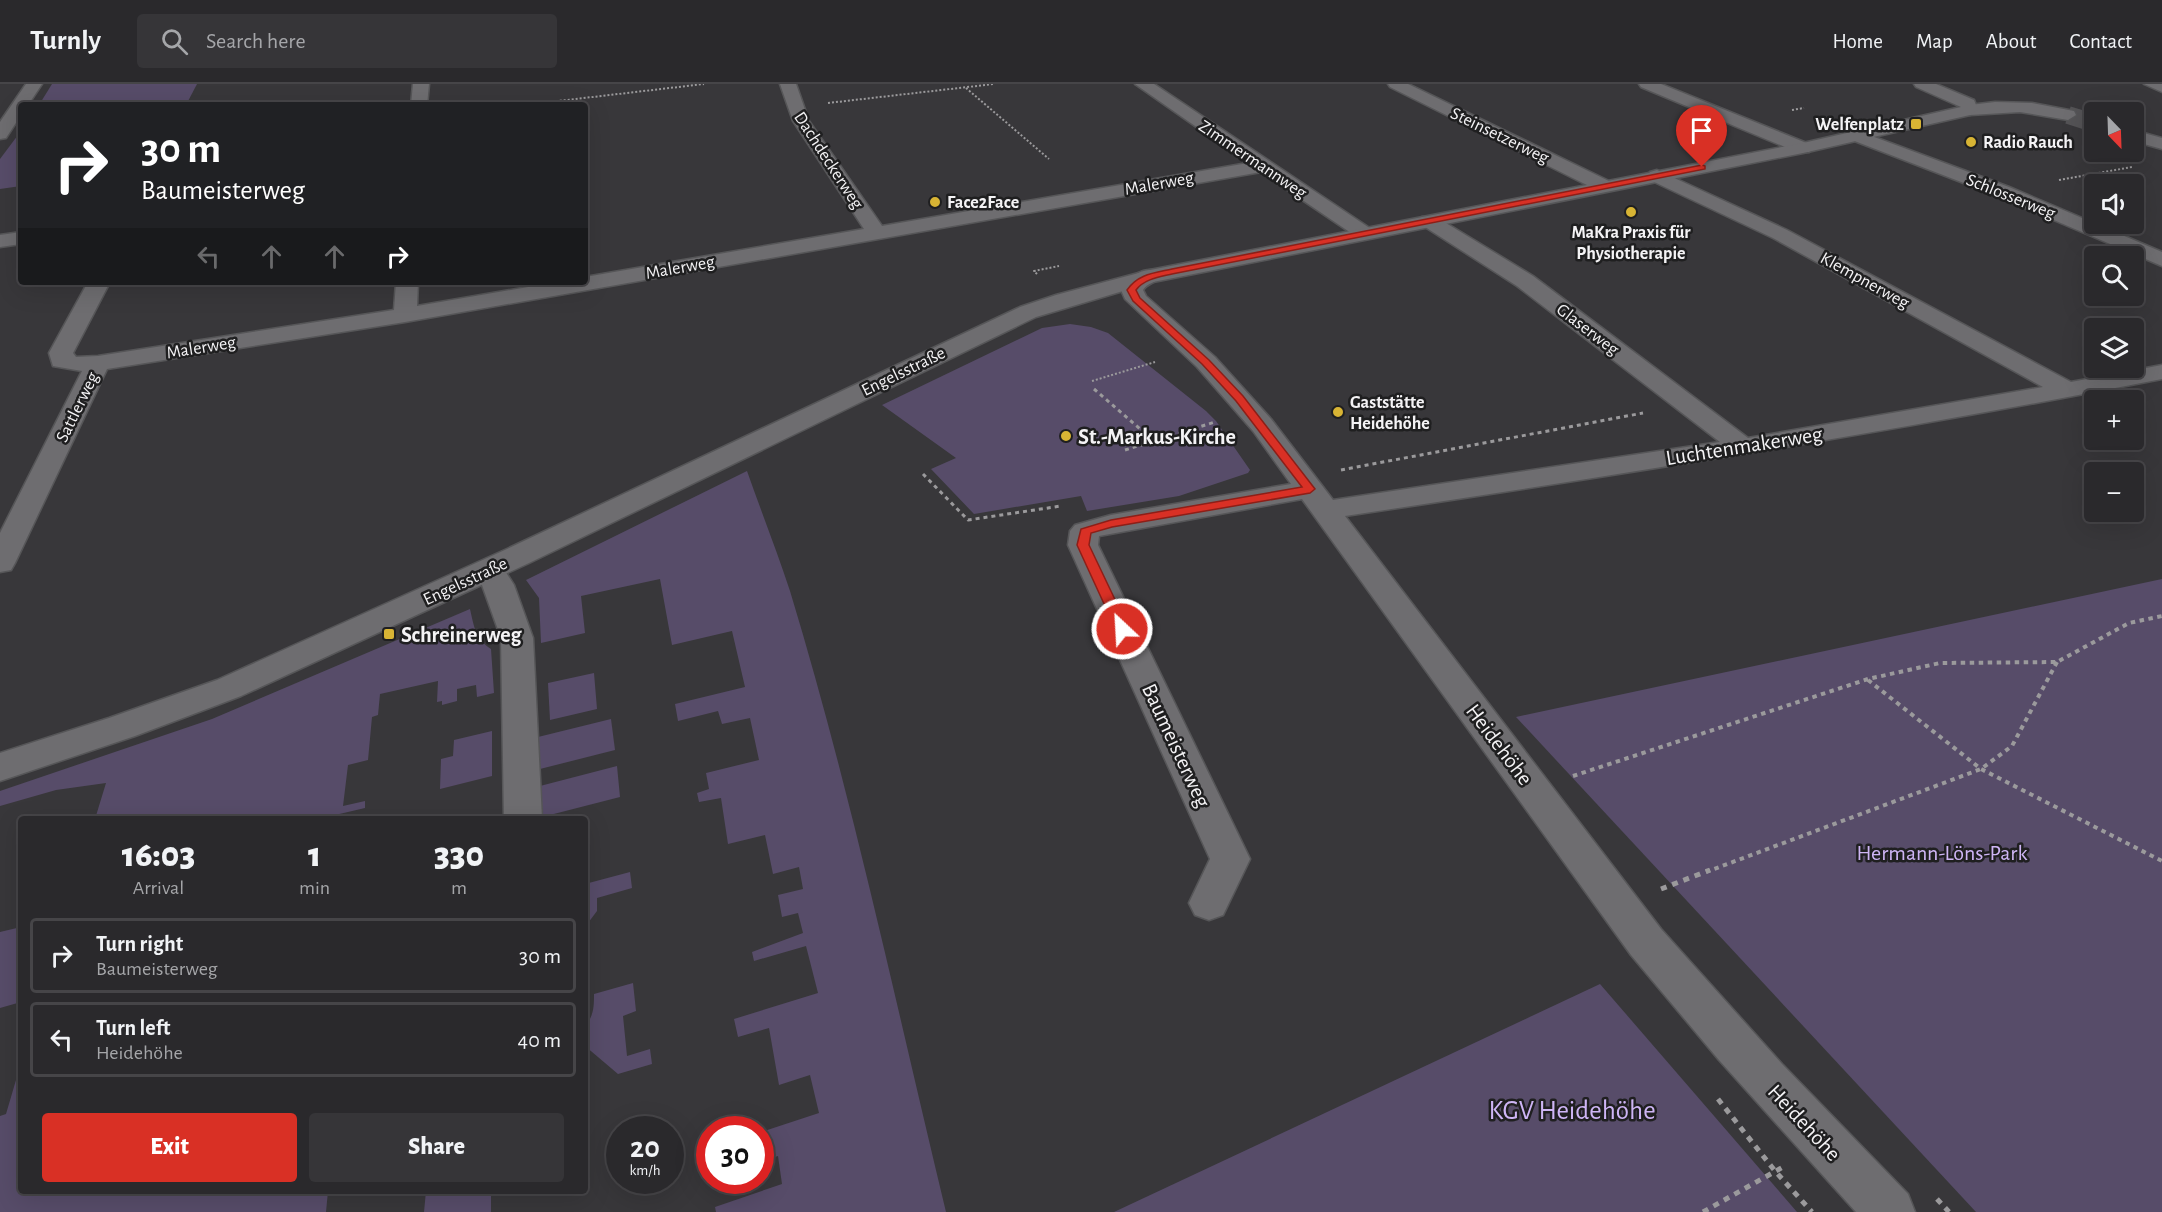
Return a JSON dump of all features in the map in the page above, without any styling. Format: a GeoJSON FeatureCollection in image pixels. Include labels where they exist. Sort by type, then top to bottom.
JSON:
{"type":"FeatureCollection","features":[{"type":"Feature","properties":{"kind":"street"},"geometry":{"type":"LineString","coordinates":[[22,102],[34,84]]}},
{"type":"Feature","properties":{"kind":"street"},"geometry":{"type":"LineString","coordinates":[[419,102],[421,84]]}},
{"type":"Feature","properties":{"kind":"street","name":"Dachdeckerweg"},"geometry":{"type":"LineString","coordinates":[[788,84],[801,122],[876,232]]}},
{"type":"Feature","properties":{"kind":"street","name":"Zimmermannweg"},"geometry":{"type":"LineString","coordinates":[[1143,84],[1261,166],[1364,233]]}},
{"type":"Feature","properties":{"kind":"street","name":"Steinsetzerweg"},"geometry":{"type":"LineString","coordinates":[[1396,84],[1604,186]]}},
{"type":"Feature","properties":{"kind":"street"},"geometry":{"type":"LineString","coordinates":[[1647,84],[1803,148]]}},
{"type":"Feature","properties":{"kind":"street"},"geometry":{"type":"LineString","coordinates":[[1922,84],[1968,103],[1971,110]]}},
{"type":"Feature","properties":{"kind":"street"},"geometry":{"type":"LineString","coordinates":[[1858,136],[1971,110],[2011,105],[2034,107],[2068,115]]}},
{"type":"Feature","properties":{"kind":"street"},"geometry":{"type":"LineString","coordinates":[[0,134],[18,108]]}},
{"type":"Feature","properties":{"kind":"street","name":"Engelsstraße"},"geometry":{"type":"LineString","coordinates":[[0,767],[122,727],[229,688],[489,570],[1028,312],[1150,276],[1858,136]]}},
{"type":"Feature","properties":{"kind":"street","name":"Schlosserweg"},"geometry":{"type":"LineString","coordinates":[[1858,136],[2002,191],[2162,260]]}},
{"type":"Feature","properties":{"kind":"street"},"geometry":{"type":"LineString","coordinates":[[2144,138],[2162,144]]}},
{"type":"Feature","properties":{"kind":"street","name":"Malerweg"},"geometry":{"type":"LineString","coordinates":[[588,283],[1261,166]]}},
{"type":"Feature","properties":{"kind":"street","name":"Klempnerweg"},"geometry":{"type":"LineString","coordinates":[[1657,176],[1780,234],[2069,391]]}},
{"type":"Feature","properties":{"kind":"street","name":"Glaserweg"},"geometry":{"type":"LineString","coordinates":[[1429,221],[1525,281],[1742,446]]}},
{"type":"Feature","properties":{"kind":"street"},"geometry":{"type":"LineString","coordinates":[[0,241],[18,238]]}},
{"type":"Feature","properties":{"kind":"street","name":"Heidehöhe"},"geometry":{"type":"LineString","coordinates":[[1150,276],[1137,282],[1132,290],[1136,299],[1206,362],[1324,490],[1646,942],[1694,999],[1825,1144],[1890,1212]]}},
{"type":"Feature","properties":{"kind":"street","name":"Sattlerweg"},"geometry":{"type":"LineString","coordinates":[[0,563],[98,363],[76,364],[62,361],[61,353],[97,285]]}},
{"type":"Feature","properties":{"kind":"street"},"geometry":{"type":"LineString","coordinates":[[405,315],[407,285]]}},
{"type":"Feature","properties":{"kind":"street","name":"Malerweg"},"geometry":{"type":"LineString","coordinates":[[98,363],[405,315],[575,285]]}},
{"type":"Feature","properties":{"kind":"street","name":"Luchtenmakerweg"},"geometry":{"type":"LineString","coordinates":[[1324,490],[1742,446],[2069,391],[2162,372]]}},
{"type":"Feature","properties":{"kind":"street","name":"Baumeisterweg"},"geometry":{"type":"LineString","coordinates":[[1209,903],[1230,859],[1083,545],[1086,531],[1111,524],[1324,490]]}},
{"type":"Feature","properties":{"kind":"street"},"geometry":{"type":"LineString","coordinates":[[489,570],[498,585],[518,638],[524,816]]}},
{"type":"Feature","properties":{"kind":"lane"},"geometry":{"type":"LineString","coordinates":[[2150,84],[2162,88]]}},
{"type":"Feature","properties":{"kind":"path"},"geometry":{"type":"LineString","coordinates":[[550,102],[704,84]]}},
{"type":"Feature","properties":{"kind":"path"},"geometry":{"type":"LineString","coordinates":[[795,107],[994,84]]}},
{"type":"Feature","properties":{"kind":"path"},"geometry":{"type":"LineString","coordinates":[[966,87],[1049,159]]}},
{"type":"Feature","properties":{"kind":"path"},"geometry":{"type":"LineString","coordinates":[[2002,191],[2142,166]]}},
{"type":"Feature","properties":{"kind":"path"},"geometry":{"type":"LineString","coordinates":[[1092,381],[1162,360]]}},
{"type":"Feature","properties":{"kind":"path"},"geometry":{"type":"LineString","coordinates":[[1094,389],[1154,441]]}},
{"type":"Feature","properties":{"kind":"path"},"geometry":{"type":"LineString","coordinates":[[1324,490],[1688,405]]}},
{"type":"Feature","properties":{"kind":"path"},"geometry":{"type":"LineString","coordinates":[[1125,450],[1216,421]]}},
{"type":"Feature","properties":{"kind":"path"},"geometry":{"type":"LineString","coordinates":[[923,474],[968,520],[1071,504]]}},
{"type":"Feature","properties":{"kind":"path"},"geometry":{"type":"LineString","coordinates":[[1561,780],[1868,679],[1940,663],[2057,662],[2129,623],[2162,616]]}},
{"type":"Feature","properties":{"kind":"path"},"geometry":{"type":"LineString","coordinates":[[1655,891],[1981,769],[2012,746],[2057,662]]}},
{"type":"Feature","properties":{"kind":"path"},"geometry":{"type":"LineString","coordinates":[[1868,679],[1981,769],[2162,861]]}},
{"type":"Feature","properties":{"kind":"path"},"geometry":{"type":"LineString","coordinates":[[1703,1212],[1825,1144]]}},
{"type":"Feature","properties":{"kind":"green space"},"geometry":{"type":"Polygon","coordinates":[[[52,84],[197,84],[188,102],[41,102],[52,84]]]}},
{"type":"Feature","properties":{"kind":"green space"},"geometry":{"type":"Polygon","coordinates":[[[18,135],[18,186],[0,189],[0,159],[18,135]]]}},
{"type":"Feature","properties":{"kind":"green space"},"geometry":{"type":"Polygon","coordinates":[[[1070,324],[1091,327],[1108,333],[1206,411],[1216,421],[1250,470],[1248,473],[1179,496],[1087,511],[1081,496],[974,514],[931,469],[956,458],[882,405],[1042,328],[1070,324]]]}},
{"type":"Feature","properties":{"kind":"green space"},"geometry":{"type":"Polygon","coordinates":[[[747,471],[790,591],[834,745],[946,1212],[716,1212],[715,1207],[753,1194],[774,1194],[774,1187],[782,1184],[778,1156],[774,1157],[774,1128],[819,1113],[810,1075],[779,1085],[769,1028],[738,1037],[734,1019],[818,993],[806,946],[754,961],[752,952],[803,933],[798,913],[782,917],[778,895],[803,889],[799,867],[773,874],[765,835],[728,844],[721,798],[699,802],[697,793],[709,789],[706,773],[759,760],[750,718],[722,724],[718,711],[678,721],[675,704],[745,687],[732,631],[672,645],[660,579],[581,596],[585,633],[541,643],[539,598],[526,580],[747,471]]]}},
{"type":"Feature","properties":{"kind":"green space","name":"Hermann-Löns-Park"},"geometry":{"type":"Polygon","coordinates":[[[2162,579],[2162,1212],[1976,1212],[1516,717],[2162,579]]]}},
{"type":"Feature","properties":{"kind":"green space"},"geometry":{"type":"Polygon","coordinates":[[[470,609],[478,636],[491,649],[494,693],[477,697],[476,685],[457,689],[457,701],[442,705],[442,701],[437,702],[438,681],[380,694],[378,715],[372,717],[368,760],[348,765],[343,806],[365,801],[365,808],[331,816],[96,816],[106,783],[56,790],[0,806],[0,791],[212,719],[470,609]]]}},
{"type":"Feature","properties":{"kind":"green space"},"geometry":{"type":"Polygon","coordinates":[[[594,673],[597,709],[550,720],[548,683],[594,673]]]}},
{"type":"Feature","properties":{"kind":"green space"},"geometry":{"type":"Polygon","coordinates":[[[611,719],[615,750],[540,769],[538,737],[611,719]]]}},
{"type":"Feature","properties":{"kind":"green space"},"geometry":{"type":"Polygon","coordinates":[[[492,731],[492,776],[440,789],[441,759],[453,756],[454,740],[492,731]]]}},
{"type":"Feature","properties":{"kind":"green space"},"geometry":{"type":"Polygon","coordinates":[[[617,766],[620,797],[542,816],[540,786],[617,766]]]}},
{"type":"Feature","properties":{"kind":"green space"},"geometry":{"type":"Polygon","coordinates":[[[630,872],[632,888],[597,898],[597,911],[588,923],[588,883],[630,872]]]}},
{"type":"Feature","properties":{"kind":"green space"},"geometry":{"type":"Polygon","coordinates":[[[18,928],[18,1003],[0,1008],[0,932],[18,928]]]}},
{"type":"Feature","properties":{"kind":"green space"},"geometry":{"type":"Polygon","coordinates":[[[633,983],[636,1011],[623,1016],[627,1056],[650,1049],[652,1064],[618,1074],[588,1049],[588,1022],[594,1007],[594,994],[633,983]]]}},
{"type":"Feature","properties":{"kind":"green space","name":"KGV Heidehöhe"},"geometry":{"type":"Polygon","coordinates":[[[1600,984],[1797,1212],[1114,1212],[1600,984]]]}},
{"type":"Feature","properties":{"kind":"green space"},"geometry":{"type":"Polygon","coordinates":[[[18,1073],[18,1194],[328,1194],[326,1212],[0,1212],[0,1116],[6,1114],[18,1073]]]}},
{"type":"Feature","properties":{"kind":"green space"},"geometry":{"type":"Polygon","coordinates":[[[426,1194],[491,1194],[491,1212],[424,1212],[426,1194]]]}},
{"type":"Feature","properties":{"kind":"tunnel"},"geometry":{"type":"LineString","coordinates":[[2068,115],[2084,120]]}},
{"type":"Feature","properties":{"kind":"place","name":"Welfenplatz"},"geometry":{"type":"Point","coordinates":[1916,124]}},
{"type":"Feature","properties":{"kind":"place","name":"Radio Rauch"},"geometry":{"type":"Point","coordinates":[1971,142]}},
{"type":"Feature","properties":{"kind":"place","name":"Face2Face"},"geometry":{"type":"Point","coordinates":[935,202]}},
{"type":"Feature","properties":{"kind":"place","name":"MaKra Praxis für Physiotherapie"},"geometry":{"type":"Point","coordinates":[1631,212]}},
{"type":"Feature","properties":{"kind":"place","name":"Gaststätte Heidehöhe"},"geometry":{"type":"Point","coordinates":[1338,412]}},
{"type":"Feature","properties":{"kind":"place","name":"St.-Markus-Kirche"},"geometry":{"type":"Point","coordinates":[1066,436]}},
{"type":"Feature","properties":{"kind":"place","name":"Schreinerweg"},"geometry":{"type":"Point","coordinates":[389,634]}},
{"type":"Feature","properties":{"kind":"route"},"geometry":{"type":"LineString","coordinates":[[1122,629],[1083,545],[1086,531],[1111,524],[1310,489],[1262,425],[1206,362],[1136,299],[1132,290],[1137,282],[1150,276],[1702,167]]}}]}
